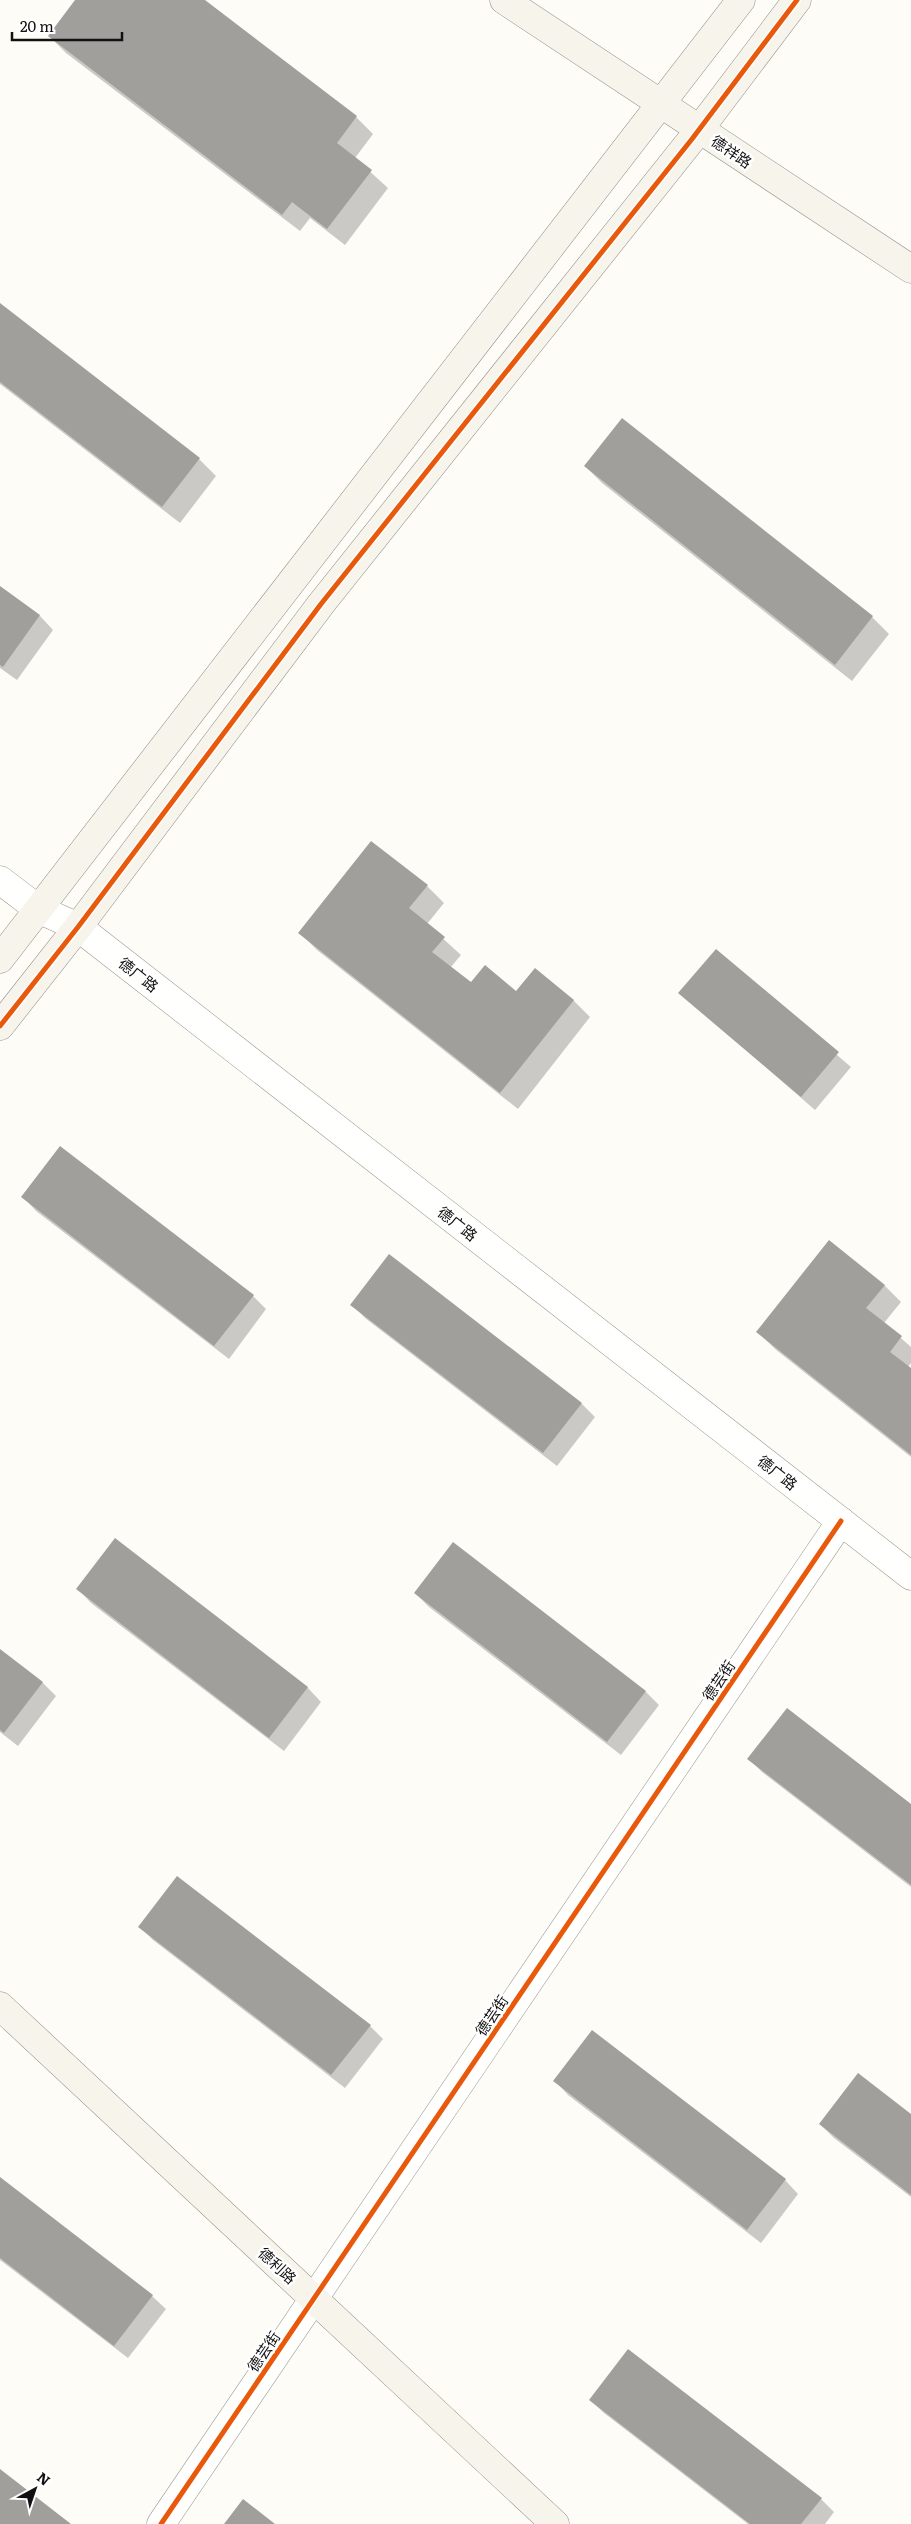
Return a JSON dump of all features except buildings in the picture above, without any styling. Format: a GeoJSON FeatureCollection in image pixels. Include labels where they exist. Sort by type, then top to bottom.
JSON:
{"type":"FeatureCollection","features":[{"type":"Feature","properties":{"kind":"street","name":"德祥路"},"geometry":{"type":"LineString","coordinates":[[504,0],[911,269]]}},
{"type":"Feature","properties":{"kind":"street"},"geometry":{"type":"LineString","coordinates":[[0,958],[741,0]]}},
{"type":"Feature","properties":{"kind":"street"},"geometry":{"type":"LineString","coordinates":[[0,1026],[78,927],[321,604],[700,129],[797,0]]}},
{"type":"Feature","properties":{"kind":"street","name":"德广路"},"geometry":{"type":"LineString","coordinates":[[0,880],[38,909],[78,927],[911,1576]]}},
{"type":"Feature","properties":{"kind":"street","name":"德芸街"},"geometry":{"type":"LineString","coordinates":[[161,2524],[841,1521]]}},
{"type":"Feature","properties":{"kind":"street","name":"德利路"},"geometry":{"type":"LineString","coordinates":[[0,2006],[555,2524]]}},
{"type":"Feature","properties":{"kind":"cycle path"},"geometry":{"type":"LineString","coordinates":[[0,1026],[78,927],[321,604],[692,139],[797,0]]}},
{"type":"Feature","properties":{"kind":"cycle path"},"geometry":{"type":"LineString","coordinates":[[161,2524],[841,1521]]}}]}
